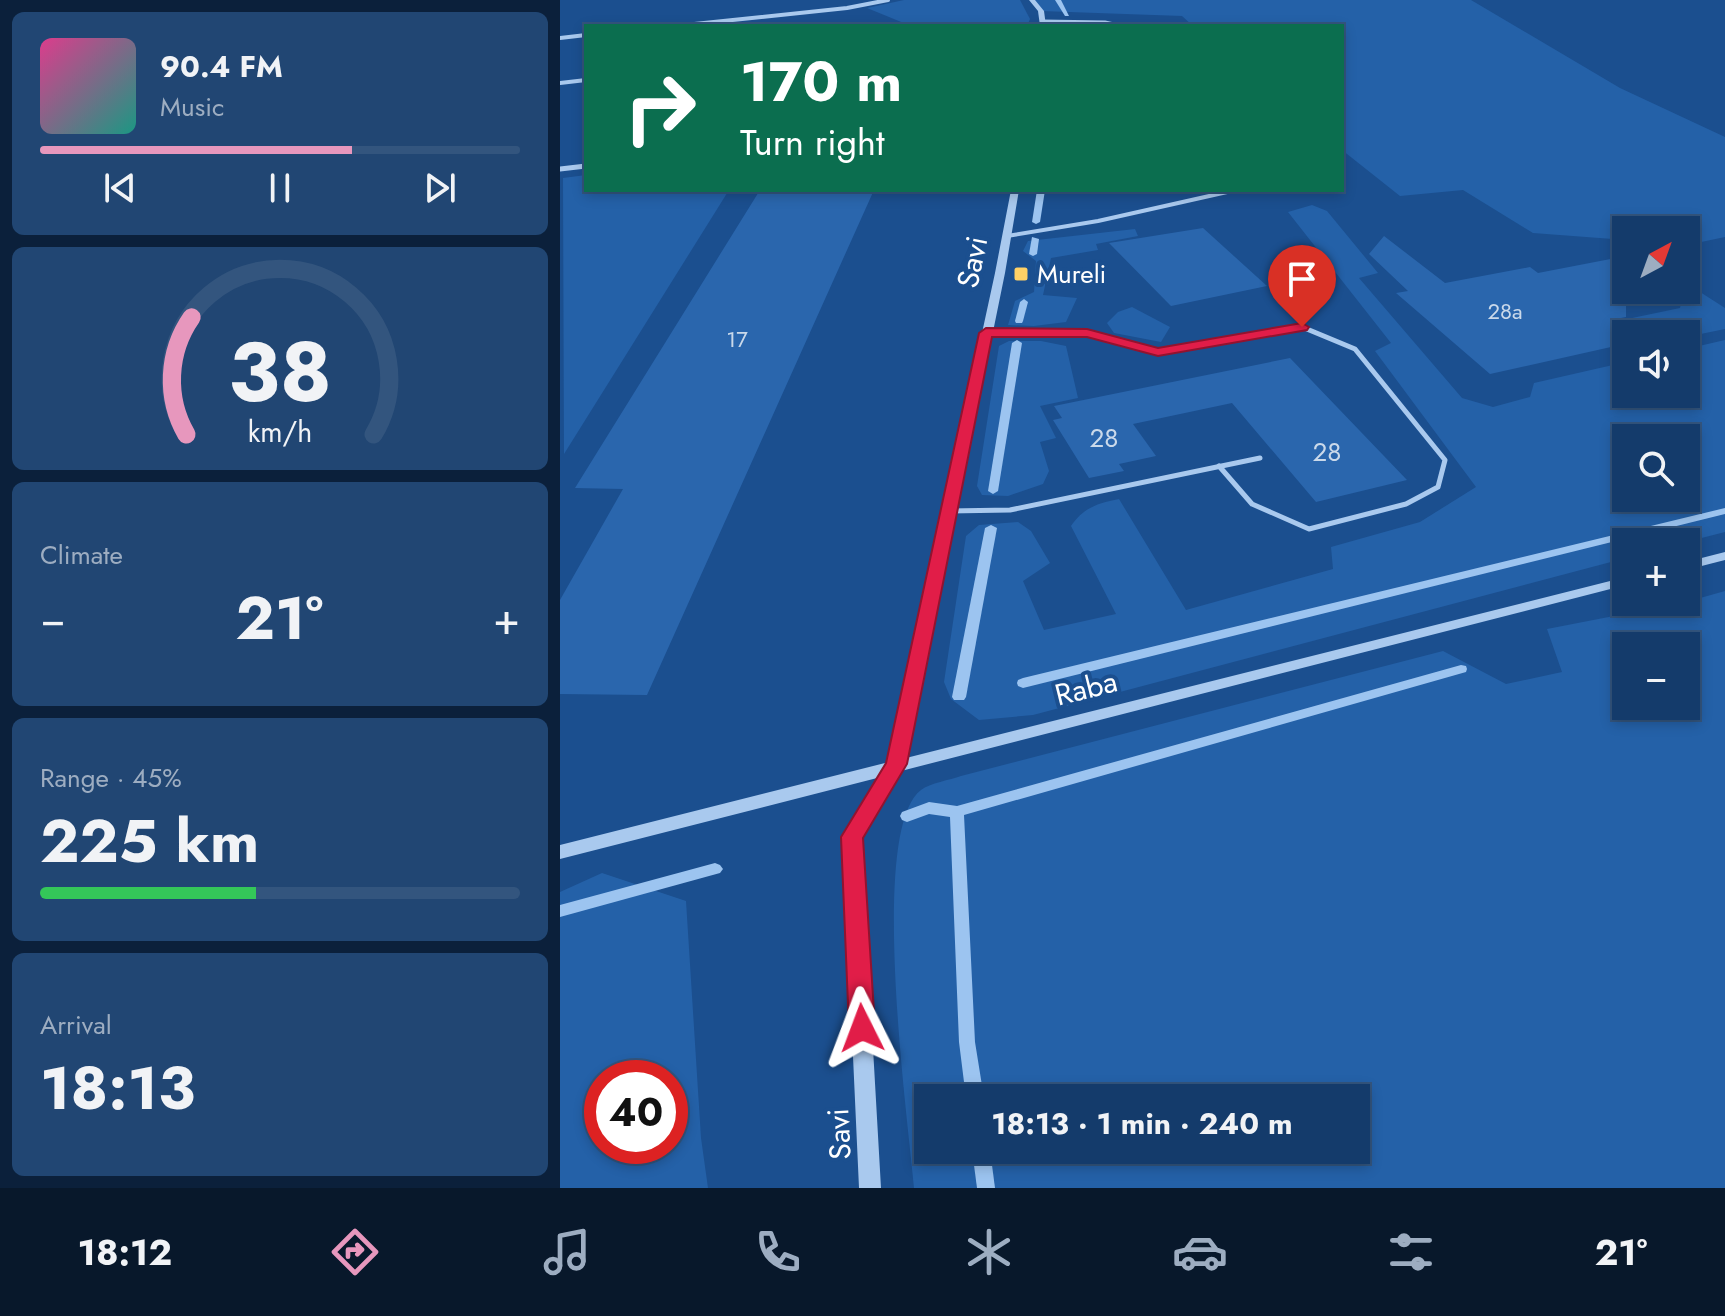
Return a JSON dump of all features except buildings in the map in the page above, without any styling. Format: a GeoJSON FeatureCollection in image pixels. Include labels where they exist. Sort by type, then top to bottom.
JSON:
{"type":"FeatureCollection","features":[{"type":"Feature","properties":{"kind":"street"},"geometry":{"type":"LineString","coordinates":[[694,24],[847,8],[888,0]]}},
{"type":"Feature","properties":{"kind":"street"},"geometry":{"type":"LineString","coordinates":[[1032,0],[1041,11],[1042,24]]}},
{"type":"Feature","properties":{"kind":"street"},"geometry":{"type":"LineString","coordinates":[[560,38],[584,35]]}},
{"type":"Feature","properties":{"kind":"street"},"geometry":{"type":"LineString","coordinates":[[560,83],[584,80]]}},
{"type":"Feature","properties":{"kind":"street"},"geometry":{"type":"LineString","coordinates":[[560,169],[584,166]]}},
{"type":"Feature","properties":{"kind":"street","name":"Savi"},"geometry":{"type":"LineString","coordinates":[[870,1188],[852,837],[897,764],[1015,192]]}},
{"type":"Feature","properties":{"kind":"street"},"geometry":{"type":"LineString","coordinates":[[1700,562],[1725,556]]}},
{"type":"Feature","properties":{"kind":"street","name":"Raba"},"geometry":{"type":"LineString","coordinates":[[560,852],[1612,585]]}},
{"type":"Feature","properties":{"kind":"lane"},"geometry":{"type":"LineString","coordinates":[[1042,24],[1114,24]]}},
{"type":"Feature","properties":{"kind":"lane"},"geometry":{"type":"LineString","coordinates":[[1007,236],[1098,221],[1227,192]]}},
{"type":"Feature","properties":{"kind":"lane"},"geometry":{"type":"LineString","coordinates":[[986,333],[1087,333],[1158,352],[1302,327],[1355,349],[1445,460],[1438,487],[1406,504],[1309,529],[1252,504],[1219,466]]}},
{"type":"Feature","properties":{"kind":"lane"},"geometry":{"type":"LineString","coordinates":[[949,511],[1010,510],[1260,458]]}},
{"type":"Feature","properties":{"kind":"shaded area"},"geometry":{"type":"Polygon","coordinates":[[[904,0],[1020,0],[1030,19],[1028,24],[906,24],[867,8],[904,0]]]}},
{"type":"Feature","properties":{"kind":"shaded area"},"geometry":{"type":"Polygon","coordinates":[[[1032,0],[1471,0],[1620,88],[1725,137],[1725,237],[1700,242],[1700,216],[1612,216],[1612,239],[1533,233],[1463,190],[1400,196],[1344,152],[1344,24],[1191,24],[1182,16],[1041,11],[1032,0]]]}},
{"type":"Feature","properties":{"kind":"shaded area"},"geometry":{"type":"Polygon","coordinates":[[[584,175],[584,192],[728,192],[564,454],[563,178],[584,175]]]}},
{"type":"Feature","properties":{"kind":"shaded area"},"geometry":{"type":"Polygon","coordinates":[[[1312,205],[1327,211],[1378,273],[1359,278],[1462,398],[1493,407],[1530,397],[1534,383],[1612,365],[1612,408],[1700,408],[1700,346],[1725,340],[1725,532],[1700,538],[1700,528],[1612,528],[1612,562],[1033,715],[979,720],[951,699],[944,682],[966,536],[979,525],[1018,522],[1031,531],[1050,563],[1023,581],[1044,630],[1116,614],[1071,526],[1086,511],[1104,502],[1119,499],[1186,610],[1333,569],[1331,547],[1420,522],[1476,487],[1375,351],[1391,343],[1288,212],[1312,205]]]}},
{"type":"Feature","properties":{"kind":"shaded area"},"geometry":{"type":"Polygon","coordinates":[[[1135,229],[1138,236],[1096,244],[1098,250],[1051,258],[1043,295],[1077,298],[1066,322],[1008,325],[1015,301],[1034,292],[1036,261],[1023,251],[1028,241],[1135,229]]]}},
{"type":"Feature","properties":{"kind":"shaded area"},"geometry":{"type":"Polygon","coordinates":[[[1700,292],[1725,308],[1725,329],[1700,334],[1700,320],[1623,320],[1680,308],[1681,304],[1700,304],[1700,292]]]}},
{"type":"Feature","properties":{"kind":"shaded area"},"geometry":{"type":"Polygon","coordinates":[[[1132,307],[1170,327],[1161,342],[1114,333],[1107,323],[1118,312],[1132,307]]]}},
{"type":"Feature","properties":{"kind":"shaded area"},"geometry":{"type":"Polygon","coordinates":[[[1009,341],[1041,341],[1066,346],[1078,398],[1040,406],[1056,438],[1040,442],[1049,471],[1043,484],[1008,496],[982,495],[977,486],[999,346],[1009,341]]]}},
{"type":"Feature","properties":{"kind":"shaded area"},"geometry":{"type":"Polygon","coordinates":[[[1725,591],[1725,1188],[914,1188],[895,978],[894,915],[897,859],[905,816],[921,790],[961,776],[1443,651],[1506,684],[1562,672],[1547,629],[1614,616],[1700,616],[1700,598],[1725,591]]]}},
{"type":"Feature","properties":{"kind":"shaded area"},"geometry":{"type":"Polygon","coordinates":[[[602,873],[686,901],[701,1138],[708,1188],[560,1188],[560,892],[602,873]]]}},
{"type":"Feature","properties":{"kind":"waterway"},"geometry":{"type":"LineString","coordinates":[[1058,0],[1067,15]]}},
{"type":"Feature","properties":{"kind":"waterway"},"geometry":{"type":"LineString","coordinates":[[1036,222],[1041,192]]}},
{"type":"Feature","properties":{"kind":"waterway"},"geometry":{"type":"LineString","coordinates":[[1033,254],[1035,239]]}},
{"type":"Feature","properties":{"kind":"waterway"},"geometry":{"type":"LineString","coordinates":[[1019,321],[1024,302]]}},
{"type":"Feature","properties":{"kind":"waterway"},"geometry":{"type":"LineString","coordinates":[[993,491],[1017,343]]}},
{"type":"Feature","properties":{"kind":"waterway"},"geometry":{"type":"LineString","coordinates":[[1023,683],[1725,511]]}},
{"type":"Feature","properties":{"kind":"waterway"},"geometry":{"type":"LineString","coordinates":[[959,697],[991,528]]}},
{"type":"Feature","properties":{"kind":"waterway"},"geometry":{"type":"LineString","coordinates":[[957,812],[1461,669]]}},
{"type":"Feature","properties":{"kind":"waterway"},"geometry":{"type":"LineString","coordinates":[[907,816],[929,808],[957,812]]}},
{"type":"Feature","properties":{"kind":"waterway"},"geometry":{"type":"LineString","coordinates":[[957,812],[967,1042],[973,1084]]}},
{"type":"Feature","properties":{"kind":"waterway"},"geometry":{"type":"LineString","coordinates":[[560,911],[715,869]]}},
{"type":"Feature","properties":{"kind":"waterway"},"geometry":{"type":"LineString","coordinates":[[983,1164],[986,1188]]}},
{"type":"Feature","properties":{"kind":"place","name":"Mureli"},"geometry":{"type":"Point","coordinates":[1021,274]}},
{"type":"Feature","properties":{"kind":"route"},"geometry":{"type":"LineString","coordinates":[[862,1028],[852,837],[897,764],[986,333],[1087,333],[1158,352],[1302,327]]}}]}
